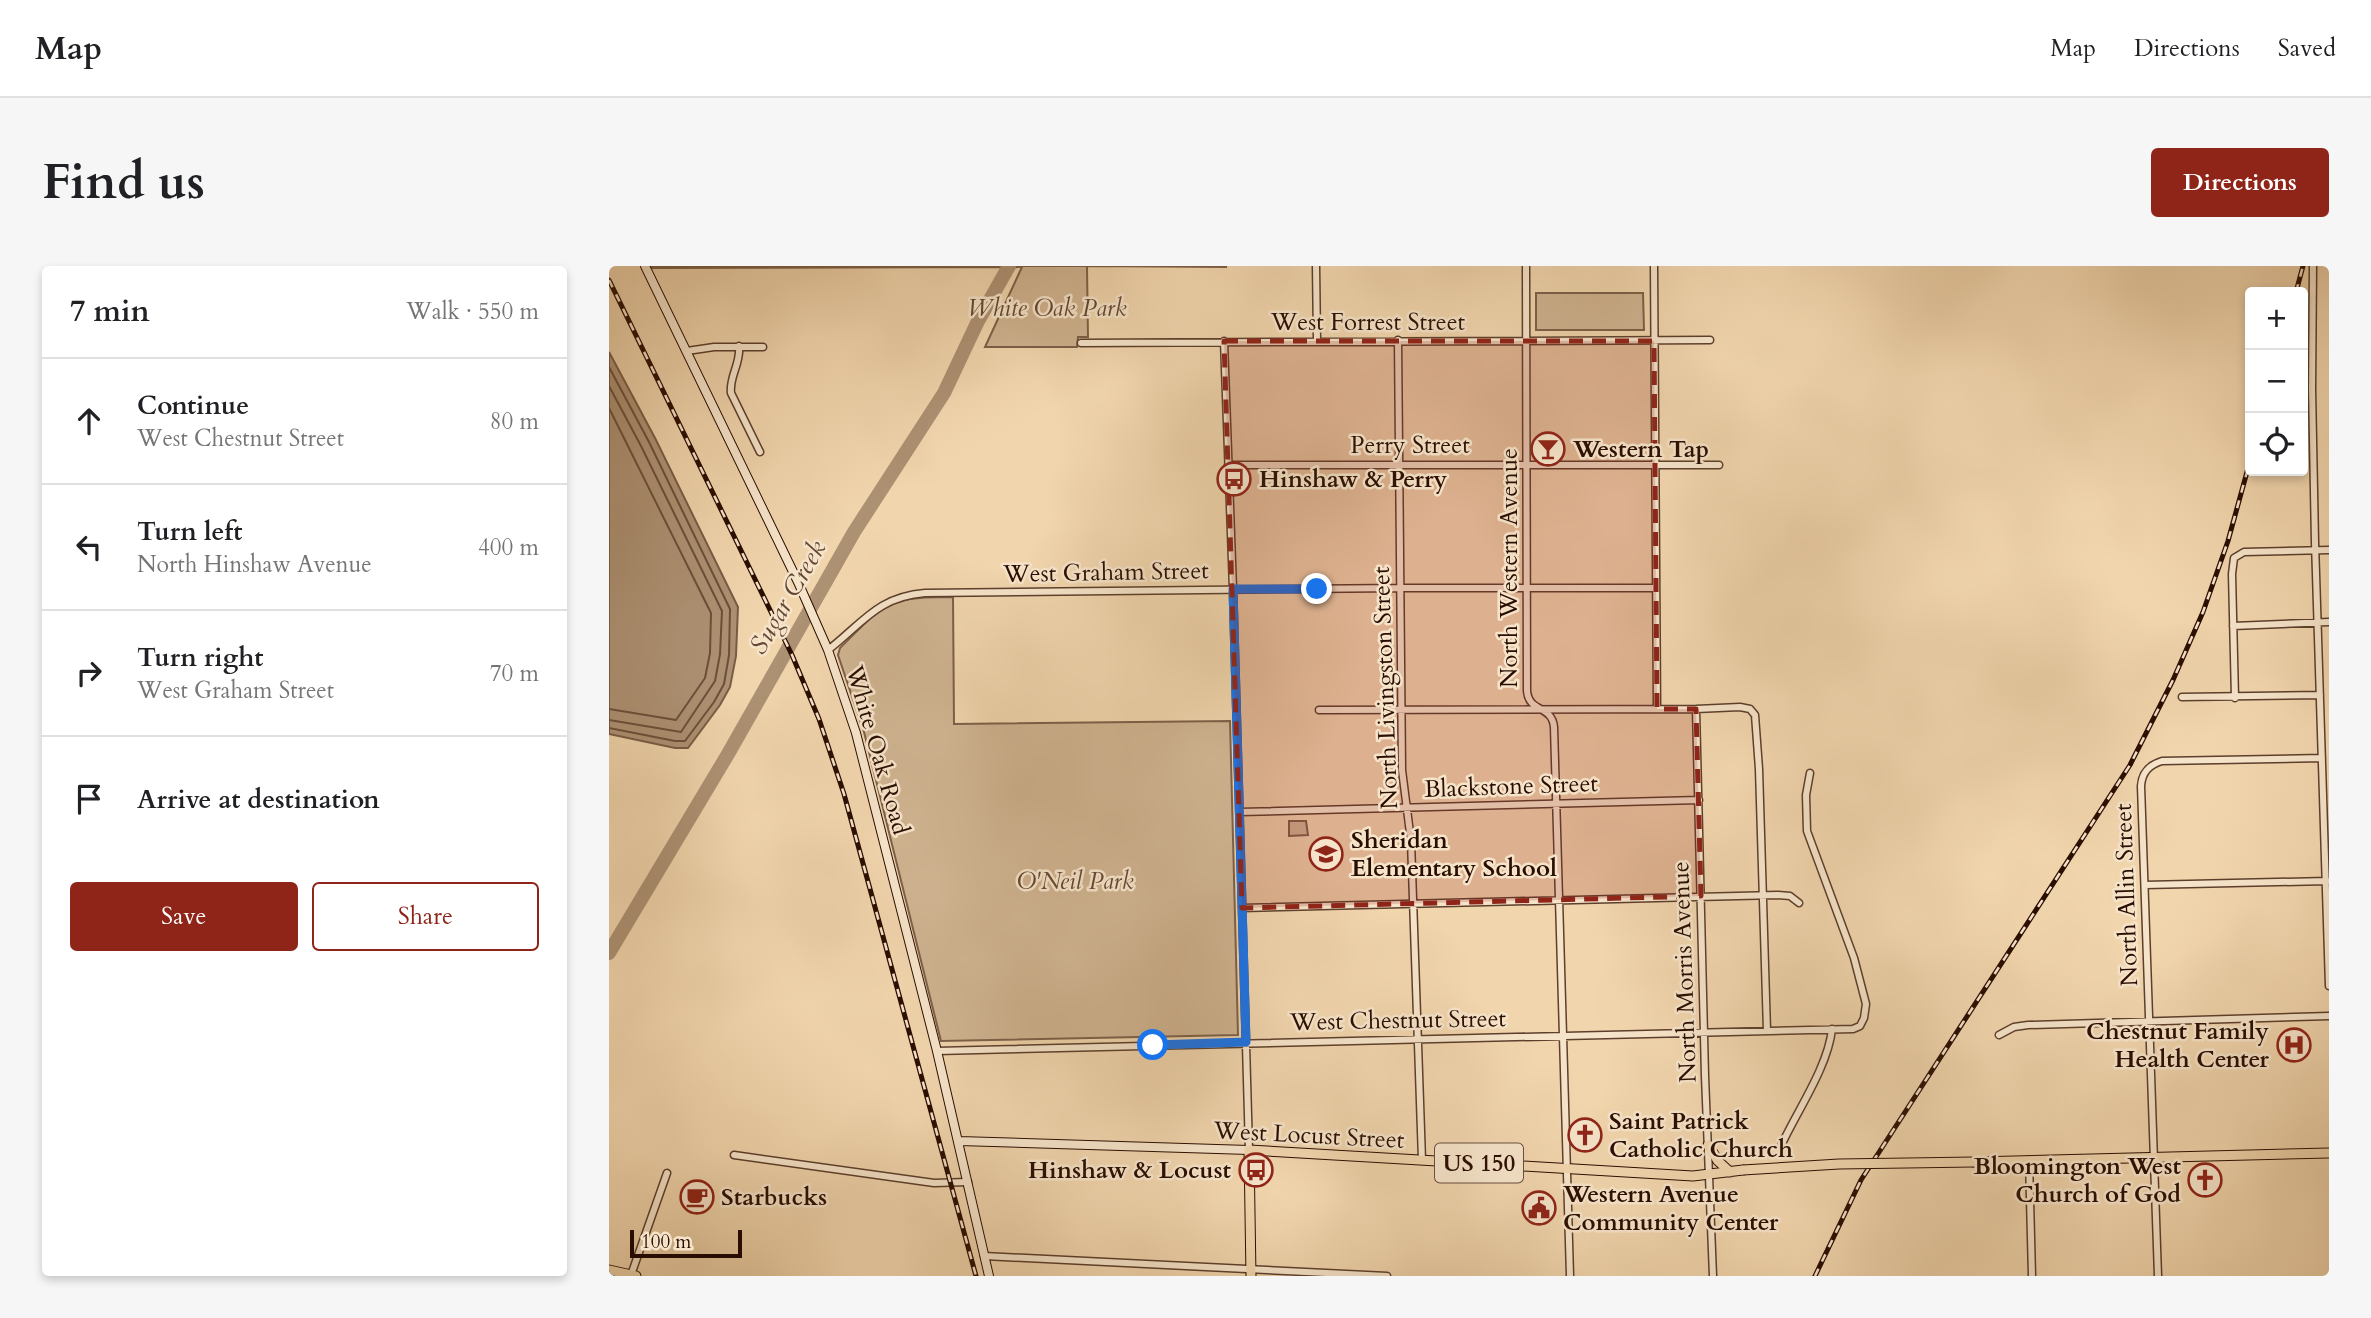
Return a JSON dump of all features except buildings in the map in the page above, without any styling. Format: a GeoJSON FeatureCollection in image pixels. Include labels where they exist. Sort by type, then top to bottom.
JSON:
{"type":"FeatureCollection","features":[{"type":"Feature","properties":{"kind":"main road"},"geometry":{"type":"LineString","coordinates":[[1708,1145],[1718,1161],[1730,1172]]}},
{"type":"Feature","properties":{"kind":"main road","name":"West Locust Street"},"geometry":{"type":"LineString","coordinates":[[1249,1150],[1693,1176],[1839,1164],[2329,1153]]}},
{"type":"Feature","properties":{"kind":"main road"},"geometry":{"type":"LineString","coordinates":[[1249,1150],[1251,1272]]}},
{"type":"Feature","properties":{"kind":"main road"},"geometry":{"type":"LineString","coordinates":[[609,1270],[633,1276]]}},
{"type":"Feature","properties":{"kind":"street","name":"White Oak Road"},"geometry":{"type":"LineString","coordinates":[[645,266],[798,582],[828,650],[868,775],[959,1141],[989,1276]]}},
{"type":"Feature","properties":{"kind":"street"},"geometry":{"type":"LineString","coordinates":[[1316,266],[1317,340]]}},
{"type":"Feature","properties":{"kind":"street","name":"North Western Avenue"},"geometry":{"type":"LineString","coordinates":[[1526,266],[1528,698],[1553,719],[1570,1276]]}},
{"type":"Feature","properties":{"kind":"street"},"geometry":{"type":"LineString","coordinates":[[1654,266],[1657,709]]}},
{"type":"Feature","properties":{"kind":"street"},"geometry":{"type":"LineString","coordinates":[[2313,266],[2317,623],[2329,986]]}},
{"type":"Feature","properties":{"kind":"street","name":"North Livingston Street"},"geometry":{"type":"LineString","coordinates":[[1398,340],[1402,770],[1411,841],[1422,1160]]}},
{"type":"Feature","properties":{"kind":"street","name":"West Forrest Street"},"geometry":{"type":"LineString","coordinates":[[1081,343],[1710,340]]}},
{"type":"Feature","properties":{"kind":"street"},"geometry":{"type":"LineString","coordinates":[[1224,341],[1249,1150]]}},
{"type":"Feature","properties":{"kind":"street"},"geometry":{"type":"LineString","coordinates":[[739,346],[740,360],[731,382],[731,393],[760,452]]}},
{"type":"Feature","properties":{"kind":"street"},"geometry":{"type":"LineString","coordinates":[[687,351],[714,347],[763,347]]}},
{"type":"Feature","properties":{"kind":"street","name":"Perry Street"},"geometry":{"type":"LineString","coordinates":[[1228,465],[1719,465]]}},
{"type":"Feature","properties":{"kind":"street"},"geometry":{"type":"LineString","coordinates":[[2235,698],[2232,574],[2236,555],[2244,552],[2329,550]]}},
{"type":"Feature","properties":{"kind":"street","name":"West Graham Street"},"geometry":{"type":"LineString","coordinates":[[828,650],[871,612],[897,597],[907,595],[1233,589],[1656,588]]}},
{"type":"Feature","properties":{"kind":"street"},"geometry":{"type":"LineString","coordinates":[[2233,626],[2329,622]]}},
{"type":"Feature","properties":{"kind":"street"},"geometry":{"type":"LineString","coordinates":[[2182,697],[2320,698],[2329,701]]}},
{"type":"Feature","properties":{"kind":"street","name":"North Morris Avenue"},"geometry":{"type":"LineString","coordinates":[[1696,709],[1713,1276]]}},
{"type":"Feature","properties":{"kind":"street"},"geometry":{"type":"LineString","coordinates":[[1319,710],[1749,709],[1755,715],[1759,769],[1767,1031]]}},
{"type":"Feature","properties":{"kind":"street","name":"North Allin Street"},"geometry":{"type":"LineString","coordinates":[[2158,1276],[2141,786],[2143,776],[2149,767],[2162,761],[2322,758]]}},
{"type":"Feature","properties":{"kind":"street","name":"West Chestnut Street"},"geometry":{"type":"LineString","coordinates":[[937,1051],[1853,1029],[1860,1026],[1865,1011],[1861,983],[1807,831],[1806,795],[1810,773]]}},
{"type":"Feature","properties":{"kind":"street","name":"Blackstone Street"},"geometry":{"type":"LineString","coordinates":[[1240,812],[1699,800]]}},
{"type":"Feature","properties":{"kind":"street"},"geometry":{"type":"LineString","coordinates":[[2145,885],[2327,881]]}},
{"type":"Feature","properties":{"kind":"street"},"geometry":{"type":"LineString","coordinates":[[1242,908],[1763,895],[1785,895],[1799,904]]}},
{"type":"Feature","properties":{"kind":"street"},"geometry":{"type":"LineString","coordinates":[[1999,1035],[2014,1027],[2028,1025],[2329,1016]]}},
{"type":"Feature","properties":{"kind":"street"},"geometry":{"type":"LineString","coordinates":[[1781,1146],[1815,1081],[1830,1044],[1832,1029]]}},
{"type":"Feature","properties":{"kind":"street","name":"West Locust Street"},"geometry":{"type":"LineString","coordinates":[[959,1141],[1249,1150]]}},
{"type":"Feature","properties":{"kind":"street"},"geometry":{"type":"LineString","coordinates":[[734,1155],[934,1183],[968,1182]]}},
{"type":"Feature","properties":{"kind":"street"},"geometry":{"type":"LineString","coordinates":[[2029,1160],[2032,1276]]}},
{"type":"Feature","properties":{"kind":"street"},"geometry":{"type":"LineString","coordinates":[[633,1276],[667,1173]]}},
{"type":"Feature","properties":{"kind":"street"},"geometry":{"type":"LineString","coordinates":[[984,1256],[1251,1272],[1387,1276]]}},
{"type":"Feature","properties":{"kind":"highlighted area"},"geometry":{"type":"Polygon","coordinates":[[[1224,341],[1654,341],[1657,709],[1696,709],[1701,896],[1242,908],[1224,341]]]}},
{"type":"Feature","properties":{"kind":"green space","name":"White Oak Park"},"geometry":{"type":"Polygon","coordinates":[[[651,266],[1087,266],[1088,337],[1078,337],[1077,347],[985,347],[1022,267],[651,266]]]}},
{"type":"Feature","properties":{"kind":"green space"},"geometry":{"type":"Polygon","coordinates":[[[1087,266],[1226,266],[1226,267],[1087,266]]]}},
{"type":"Feature","properties":{"kind":"green space"},"geometry":{"type":"Polygon","coordinates":[[[1536,293],[1643,293],[1644,330],[1536,330],[1536,293]]]}},
{"type":"Feature","properties":{"kind":"green space","name":"O'Neil Park"},"geometry":{"type":"Polygon","coordinates":[[[953,597],[954,724],[1230,721],[1238,1035],[941,1041],[864,732],[838,655],[840,648],[860,628],[889,605],[911,599],[953,597]]]}},
{"type":"Feature","properties":{"kind":"green space"},"geometry":{"type":"Polygon","coordinates":[[[1289,821],[1306,821],[1308,835],[1289,836],[1289,821]]]}},
{"type":"Feature","properties":{"kind":"water"},"geometry":{"type":"Polygon","coordinates":[[[609,352],[655,438],[738,607],[736,656],[730,687],[688,748],[675,748],[609,734],[609,352]]]}},
{"type":"Feature","properties":{"kind":"waterway","name":"Sugar Creek"},"geometry":{"type":"LineString","coordinates":[[609,953],[728,754],[854,532],[944,393],[978,321],[1009,266]]}},
{"type":"Feature","properties":{"kind":"railway"},"geometry":{"type":"LineString","coordinates":[[2297,287],[2303,266]]}},
{"type":"Feature","properties":{"kind":"railway"},"geometry":{"type":"LineString","coordinates":[[609,280],[792,655],[819,719],[844,794],[976,1276]]}},
{"type":"Feature","properties":{"kind":"railway"},"geometry":{"type":"LineString","coordinates":[[1815,1276],[1861,1180],[2130,765],[2173,680],[2203,612],[2228,541],[2246,476]]}},
{"type":"Feature","properties":{"kind":"place","name":"Western Tap"},"geometry":{"type":"Point","coordinates":[1548,449]}},
{"type":"Feature","properties":{"kind":"place","name":"Hinshaw & Perry"},"geometry":{"type":"Point","coordinates":[1234,479]}},
{"type":"Feature","properties":{"kind":"place","name":"Sheridan Elementary School"},"geometry":{"type":"Point","coordinates":[1326,854]}},
{"type":"Feature","properties":{"kind":"place","name":"Chestnut Family Health Center"},"geometry":{"type":"Point","coordinates":[2294,1045]}},
{"type":"Feature","properties":{"kind":"place","name":"Saint Patrick Catholic Church"},"geometry":{"type":"Point","coordinates":[1585,1135]}},
{"type":"Feature","properties":{"kind":"place","name":"Hinshaw & Locust"},"geometry":{"type":"Point","coordinates":[1256,1170]}},
{"type":"Feature","properties":{"kind":"place","name":"Bloomington West Church of God"},"geometry":{"type":"Point","coordinates":[2205,1180]}},
{"type":"Feature","properties":{"kind":"place","name":"Starbucks"},"geometry":{"type":"Point","coordinates":[697,1197]}},
{"type":"Feature","properties":{"kind":"place","name":"Western Avenue Community Center"},"geometry":{"type":"Point","coordinates":[1539,1208]}},
{"type":"Feature","properties":{"kind":"route"},"geometry":{"type":"LineString","coordinates":[[1153,1045],[1246,1042],[1233,589],[1317,589]]}}]}
